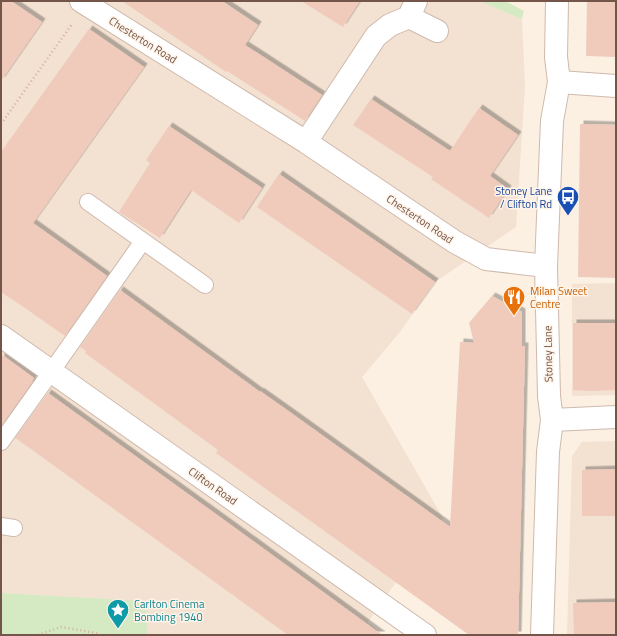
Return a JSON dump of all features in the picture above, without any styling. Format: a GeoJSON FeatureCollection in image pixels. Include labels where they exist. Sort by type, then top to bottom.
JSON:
{"type":"FeatureCollection","features":[{"type":"Feature","properties":{"kind":"street","name":"Stoney Lane"},"geometry":{"type":"LineString","coordinates":[[542,635],[548,452],[552,420],[549,396],[546,266],[552,121],[558,82],[556,57],[557,1]]}},
{"type":"Feature","properties":{"kind":"street","name":"Chesterton Road"},"geometry":{"type":"LineString","coordinates":[[84,3],[306,142],[455,242],[486,258],[546,266]]}},
{"type":"Feature","properties":{"kind":"street"},"geometry":{"type":"LineString","coordinates":[[306,142],[376,36],[412,9],[436,31]]}},
{"type":"Feature","properties":{"kind":"street"},"geometry":{"type":"LineString","coordinates":[[558,82],[616,86]]}},
{"type":"Feature","properties":{"kind":"street","name":"Clifton Road"},"geometry":{"type":"LineString","coordinates":[[1,336],[425,635]]}},
{"type":"Feature","properties":{"kind":"street"},"geometry":{"type":"LineString","coordinates":[[552,420],[616,417]]}},
{"type":"Feature","properties":{"kind":"lane"},"geometry":{"type":"LineString","coordinates":[[88,202],[205,285]]}},
{"type":"Feature","properties":{"kind":"lane"},"geometry":{"type":"LineString","coordinates":[[1,442],[52,372],[143,241]]}},
{"type":"Feature","properties":{"kind":"path"},"geometry":{"type":"LineString","coordinates":[[1,124],[84,3]]}},
{"type":"Feature","properties":{"kind":"path"},"geometry":{"type":"LineString","coordinates":[[38,635],[61,627],[100,635]]}},
{"type":"Feature","properties":{"kind":"shaded area"},"geometry":{"type":"Polygon","coordinates":[[[1,1],[479,1],[522,19],[525,86],[516,227],[435,282],[400,332],[362,377],[443,518],[368,622],[383,635],[147,635],[146,601],[1,593],[1,1]]]}},
{"type":"Feature","properties":{"kind":"shaded area"},"geometry":{"type":"Polygon","coordinates":[[[616,283],[616,395],[572,396],[572,284],[616,283]]]}},
{"type":"Feature","properties":{"kind":"shaded area"},"geometry":{"type":"Polygon","coordinates":[[[616,441],[616,635],[567,635],[572,456],[582,442],[616,441]]]}},
{"type":"Feature","properties":{"kind":"green space"},"geometry":{"type":"Polygon","coordinates":[[[479,1],[505,1],[524,11],[522,19],[479,1]]]}},
{"type":"Feature","properties":{"kind":"green space"},"geometry":{"type":"Polygon","coordinates":[[[1,593],[146,601],[147,635],[1,635],[1,593]]]}},
{"type":"Feature","properties":{"kind":"building"},"geometry":{"type":"Polygon","coordinates":[[[1,1],[11,1],[42,22],[1,81],[1,1]]]}},
{"type":"Feature","properties":{"kind":"building"},"geometry":{"type":"Polygon","coordinates":[[[122,1],[222,1],[258,25],[245,45],[322,95],[305,121],[227,71],[226,72],[122,1]]]}},
{"type":"Feature","properties":{"kind":"building"},"geometry":{"type":"Polygon","coordinates":[[[301,1],[360,1],[343,27],[301,1]]]}},
{"type":"Feature","properties":{"kind":"building"},"geometry":{"type":"Polygon","coordinates":[[[587,1],[616,1],[616,57],[586,56],[587,1]]]}},
{"type":"Feature","properties":{"kind":"building"},"geometry":{"type":"Polygon","coordinates":[[[89,29],[144,67],[33,223],[107,276],[65,336],[1,292],[1,152],[89,29]]]}},
{"type":"Feature","properties":{"kind":"building"},"geometry":{"type":"Polygon","coordinates":[[[371,99],[450,151],[479,108],[518,135],[490,176],[508,189],[489,218],[431,179],[433,177],[353,125],[371,99]]]}},
{"type":"Feature","properties":{"kind":"building"},"geometry":{"type":"Polygon","coordinates":[[[580,124],[616,125],[616,278],[578,277],[580,124]]]}},
{"type":"Feature","properties":{"kind":"building"},"geometry":{"type":"Polygon","coordinates":[[[169,126],[262,188],[239,223],[191,190],[160,238],[119,212],[150,163],[146,160],[169,126]]]}},
{"type":"Feature","properties":{"kind":"building"},"geometry":{"type":"Polygon","coordinates":[[[279,174],[435,282],[412,314],[257,207],[279,174]]]}},
{"type":"Feature","properties":{"kind":"building"},"geometry":{"type":"Polygon","coordinates":[[[120,290],[450,527],[460,342],[474,343],[469,323],[492,296],[522,312],[522,346],[525,346],[518,635],[469,635],[216,453],[218,450],[85,353],[86,351],[80,347],[120,290]]]}},
{"type":"Feature","properties":{"kind":"building"},"geometry":{"type":"Polygon","coordinates":[[[573,323],[616,323],[616,390],[573,390],[573,323]]]}},
{"type":"Feature","properties":{"kind":"building"},"geometry":{"type":"Polygon","coordinates":[[[1,354],[34,378],[1,426],[1,354]]]}},
{"type":"Feature","properties":{"kind":"building"},"geometry":{"type":"Polygon","coordinates":[[[48,393],[382,635],[288,635],[15,438],[48,393]]]}},
{"type":"Feature","properties":{"kind":"building"},"geometry":{"type":"Polygon","coordinates":[[[616,469],[616,516],[582,516],[582,470],[616,469]]]}},
{"type":"Feature","properties":{"kind":"building"},"geometry":{"type":"Polygon","coordinates":[[[616,602],[616,635],[574,635],[573,603],[616,602]]]}},
{"type":"Feature","properties":{"kind":"place","name":"Stoney Lane / Clifton Rd"},"geometry":{"type":"Point","coordinates":[568,216]}},
{"type":"Feature","properties":{"kind":"place","name":"Milan Sweet Centre"},"geometry":{"type":"Point","coordinates":[514,316]}},
{"type":"Feature","properties":{"kind":"place","name":"Carlton Cinema Bombing 1940"},"geometry":{"type":"Point","coordinates":[118,630]}}]}
